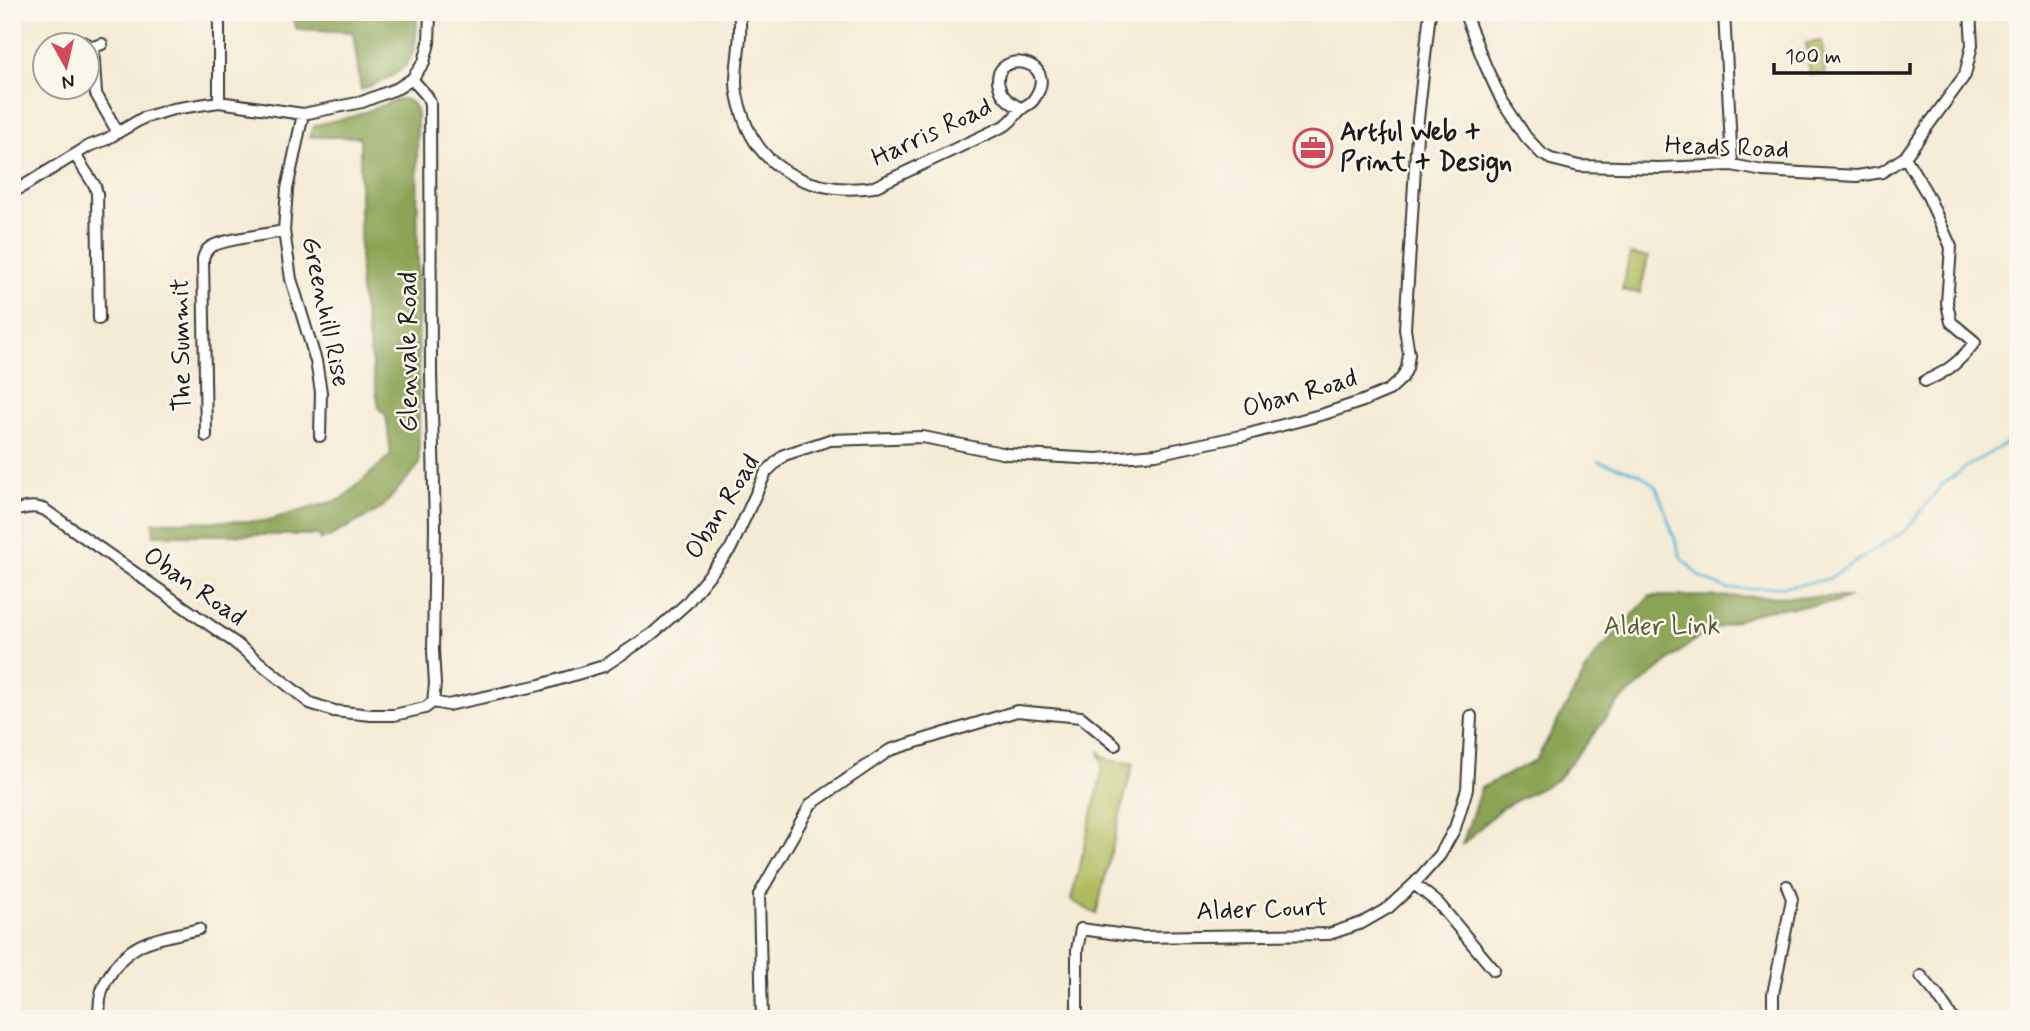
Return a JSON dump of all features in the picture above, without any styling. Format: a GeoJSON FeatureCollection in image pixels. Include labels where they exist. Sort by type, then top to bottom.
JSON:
{"type":"FeatureCollection","features":[{"type":"Feature","properties":{"kind":"street"},"geometry":{"type":"LineString","coordinates":[[13,190],[117,131],[143,118],[173,108],[219,102],[303,114],[362,102],[398,88],[412,79],[424,62],[429,43],[430,12]]}},
{"type":"Feature","properties":{"kind":"street","name":"Harris Road"},"geometry":{"type":"LineString","coordinates":[[739,12],[741,24],[736,84],[748,132],[765,156],[779,167],[792,176],[822,187],[852,190],[874,187],[1006,125],[1015,119],[1022,109],[1029,106],[1035,98],[1040,80],[1036,68],[1027,62],[1015,61],[1003,69],[999,76],[999,85],[1008,101],[1022,109]]}},
{"type":"Feature","properties":{"kind":"street","name":"Oban Road"},"geometry":{"type":"LineString","coordinates":[[12,511],[29,507],[46,510],[234,642],[310,703],[334,711],[394,715],[425,708],[433,702],[447,705],[540,685],[604,666],[652,634],[685,604],[731,548],[766,472],[784,455],[830,440],[923,438],[1007,454],[1097,460],[1156,454],[1245,435],[1363,401],[1389,390],[1402,378],[1407,368],[1409,354],[1405,329],[1418,119],[1430,12]]}},
{"type":"Feature","properties":{"kind":"street","name":"Heads Road"},"geometry":{"type":"LineString","coordinates":[[1464,12],[1501,99],[1526,137],[1542,154],[1551,159],[1593,167],[1732,166],[1763,171],[1857,176],[1882,172],[1905,157],[1965,75],[1972,45],[1970,12]]}},
{"type":"Feature","properties":{"kind":"street"},"geometry":{"type":"LineString","coordinates":[[1724,12],[1732,166]]}},
{"type":"Feature","properties":{"kind":"street"},"geometry":{"type":"LineString","coordinates":[[219,21],[219,102]]}},
{"type":"Feature","properties":{"kind":"street","name":"Glenvale Road"},"geometry":{"type":"LineString","coordinates":[[412,79],[430,103],[435,524],[433,702]]}},
{"type":"Feature","properties":{"kind":"street"},"geometry":{"type":"LineString","coordinates":[[101,102],[117,131]]}},
{"type":"Feature","properties":{"kind":"street","name":"Greenhill Rise"},"geometry":{"type":"LineString","coordinates":[[303,114],[287,189],[284,231],[291,279],[316,361],[321,392],[320,436]]}},
{"type":"Feature","properties":{"kind":"street"},"geometry":{"type":"LineString","coordinates":[[75,155],[97,193],[99,319]]}},
{"type":"Feature","properties":{"kind":"street"},"geometry":{"type":"LineString","coordinates":[[1905,157],[1927,194],[1951,247],[1947,303],[1951,322],[1975,342],[1957,364],[1925,381]]}},
{"type":"Feature","properties":{"kind":"street","name":"The Summit"},"geometry":{"type":"LineString","coordinates":[[206,436],[205,252],[219,243],[284,231]]}},
{"type":"Feature","properties":{"kind":"street"},"geometry":{"type":"LineString","coordinates":[[762,1019],[759,895],[811,804],[890,750],[1017,711],[1081,717],[1115,745]]}},
{"type":"Feature","properties":{"kind":"street","name":"Alder Court"},"geometry":{"type":"LineString","coordinates":[[1077,1019],[1077,950],[1082,929],[1140,937],[1329,934],[1362,923],[1388,908],[1440,855],[1460,816],[1467,789],[1471,716]]}},
{"type":"Feature","properties":{"kind":"street"},"geometry":{"type":"LineString","coordinates":[[1414,884],[1438,904],[1494,970]]}},
{"type":"Feature","properties":{"kind":"street"},"geometry":{"type":"LineString","coordinates":[[1773,1019],[1773,994],[1792,899],[1787,886]]}},
{"type":"Feature","properties":{"kind":"street"},"geometry":{"type":"LineString","coordinates":[[100,1019],[101,995],[119,958],[136,946],[199,929]]}},
{"type":"Feature","properties":{"kind":"street"},"geometry":{"type":"LineString","coordinates":[[1921,976],[1953,1019]]}},
{"type":"Feature","properties":{"kind":"green space"},"geometry":{"type":"Polygon","coordinates":[[[289,12],[417,12],[412,55],[400,71],[361,90],[353,32],[297,29],[289,12]]]}},
{"type":"Feature","properties":{"kind":"green space"},"geometry":{"type":"Polygon","coordinates":[[[1822,41],[1825,73],[1810,75],[1806,43],[1822,41]]]}},
{"type":"Feature","properties":{"kind":"green space"},"geometry":{"type":"Polygon","coordinates":[[[399,99],[412,103],[417,116],[419,465],[381,509],[320,540],[320,535],[154,535],[153,522],[265,521],[342,499],[391,455],[386,415],[379,409],[360,286],[360,137],[310,137],[316,125],[354,116],[399,99]]]}},
{"type":"Feature","properties":{"kind":"green space"},"geometry":{"type":"Polygon","coordinates":[[[1630,254],[1648,257],[1640,293],[1622,290],[1630,254]]]}},
{"type":"Feature","properties":{"kind":"green space","name":"Alder Link"},"geometry":{"type":"Polygon","coordinates":[[[1650,596],[1850,597],[1835,603],[1766,610],[1703,633],[1619,702],[1557,780],[1500,809],[1462,845],[1481,788],[1536,760],[1593,658],[1650,596]]]}},
{"type":"Feature","properties":{"kind":"green space"},"geometry":{"type":"Polygon","coordinates":[[[1099,751],[1110,760],[1133,763],[1096,914],[1071,900],[1101,777],[1099,751]]]}},
{"type":"Feature","properties":{"kind":"waterway"},"geometry":{"type":"LineString","coordinates":[[1598,461],[1640,474],[1657,488],[1681,557],[1700,577],[1728,589],[1763,588],[1828,579],[1905,531],[1941,486],[1966,467],[2010,441],[2018,441]]}},
{"type":"Feature","properties":{"kind":"place","name":"Artful Web + Print + Design"},"geometry":{"type":"Point","coordinates":[1313,148]}}]}
